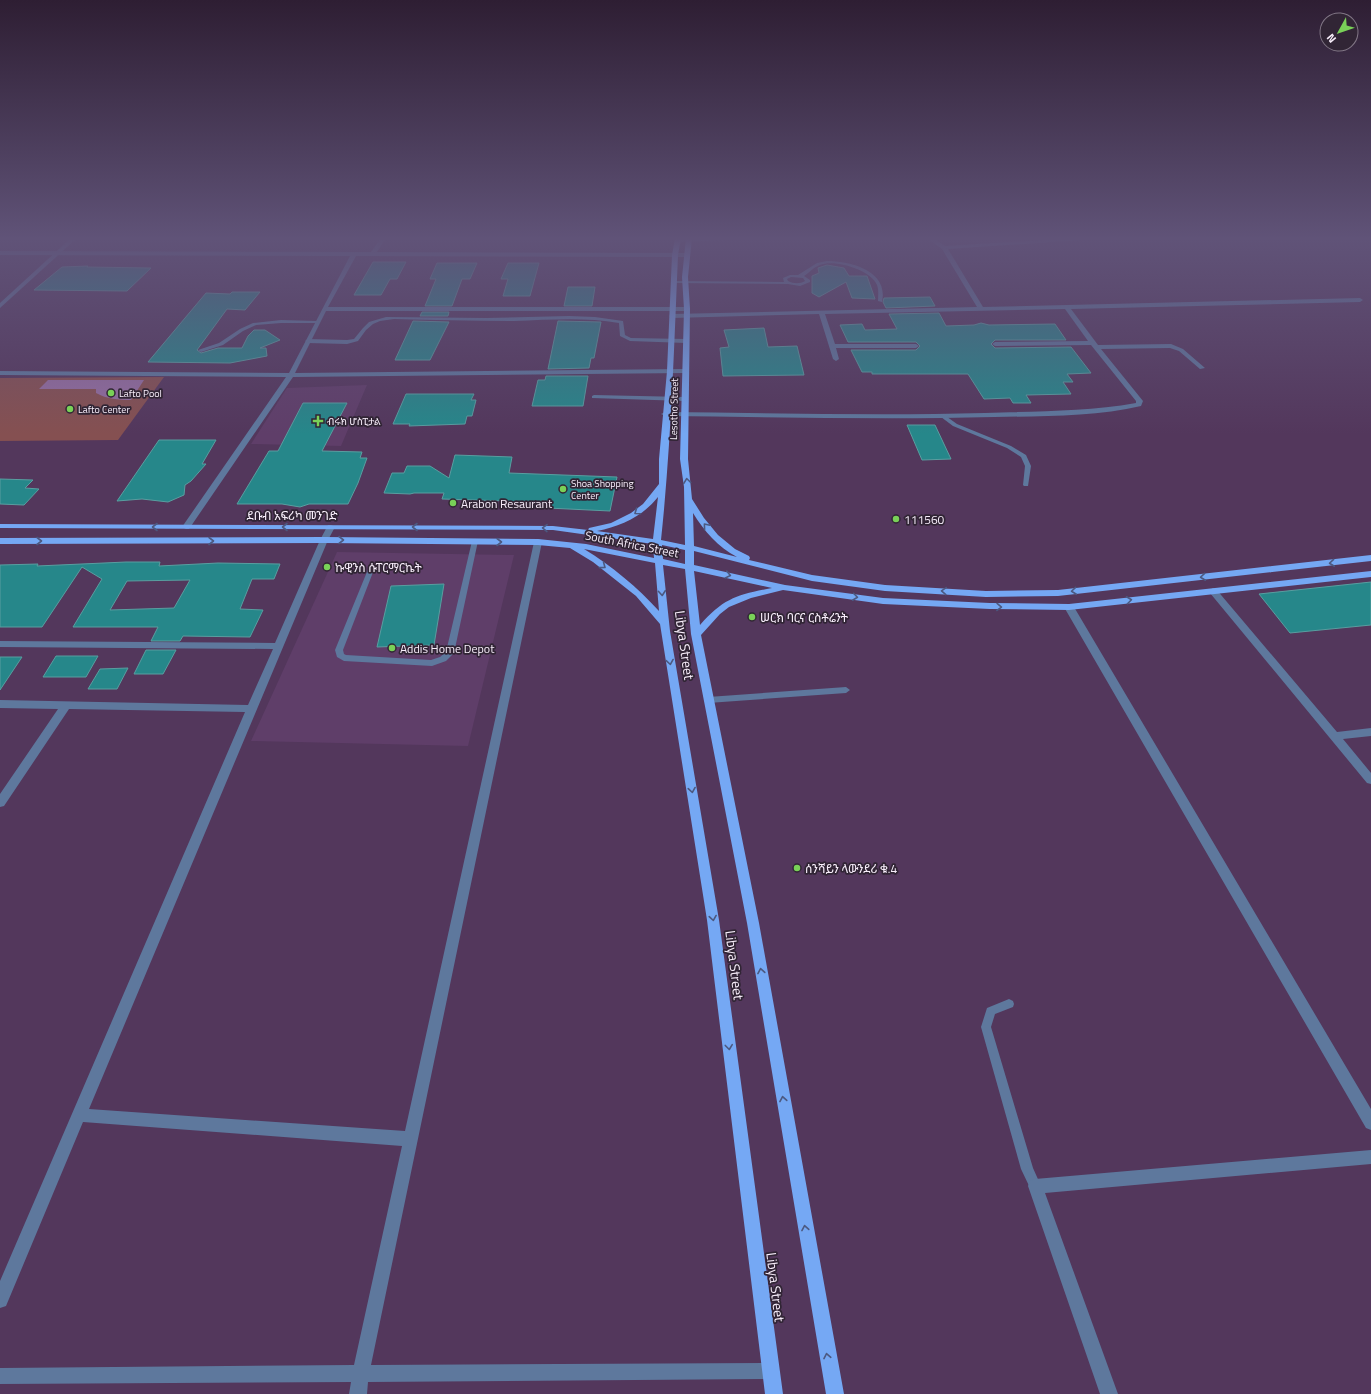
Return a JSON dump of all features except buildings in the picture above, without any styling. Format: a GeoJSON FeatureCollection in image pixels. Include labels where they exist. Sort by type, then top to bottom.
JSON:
{"type":"FeatureCollection","features":[{"type":"Feature","properties":{"kind":"main road","name":"Lesotho Street"},"geometry":{"type":"LineString","coordinates":[[657,542],[664,483],[663,459],[665,414],[670,371],[673,303]]}},
{"type":"Feature","properties":{"kind":"main road","name":"Lesotho Street"},"geometry":{"type":"LineString","coordinates":[[686,303],[686,414],[684,459],[688,487],[690,580]]}},
{"type":"Feature","properties":{"kind":"main road"},"geometry":{"type":"LineString","coordinates":[[584,532],[611,526],[628,518],[646,506],[664,483]]}},
{"type":"Feature","properties":{"kind":"main road"},"geometry":{"type":"LineString","coordinates":[[688,498],[702,522],[726,547],[759,565],[812,578],[885,588],[986,594],[1066,592],[1371,558]]}},
{"type":"Feature","properties":{"kind":"main road","name":"ደቡብ አፍሪካ መንገድ"},"geometry":{"type":"LineString","coordinates":[[0,526],[508,527],[553,528],[584,532]]}},
{"type":"Feature","properties":{"kind":"main road","name":"South Africa Street"},"geometry":{"type":"LineString","coordinates":[[584,532],[690,548],[759,565]]}},
{"type":"Feature","properties":{"kind":"main road"},"geometry":{"type":"LineString","coordinates":[[0,542],[324,540],[538,542],[570,545],[596,560],[639,594],[664,623]]}},
{"type":"Feature","properties":{"kind":"main road","name":"Libya Street"},"geometry":{"type":"LineString","coordinates":[[657,542],[664,623],[713,920],[774,1394]]}},
{"type":"Feature","properties":{"kind":"main road","name":"South Africa Street"},"geometry":{"type":"LineString","coordinates":[[570,545],[689,567],[785,588]]}},
{"type":"Feature","properties":{"kind":"main road"},"geometry":{"type":"LineString","coordinates":[[696,634],[721,608],[737,600],[758,593],[785,588],[884,601],[990,606],[1069,607],[1371,574]]}},
{"type":"Feature","properties":{"kind":"main road","name":"Libya Street"},"geometry":{"type":"LineString","coordinates":[[690,580],[696,634],[753,923],[834,1394]]}},
{"type":"Feature","properties":{"kind":"street"},"geometry":{"type":"LineString","coordinates":[[186,527],[291,375],[327,303]]}},
{"type":"Feature","properties":{"kind":"street"},"geometry":{"type":"LineString","coordinates":[[976,303],[980,309]]}},
{"type":"Feature","properties":{"kind":"street"},"geometry":{"type":"LineString","coordinates":[[324,309],[822,314],[1232,303]]}},
{"type":"Feature","properties":{"kind":"street"},"geometry":{"type":"LineString","coordinates":[[665,414],[943,416],[1055,413],[1115,409],[1139,405],[1140,401],[1067,307]]}},
{"type":"Feature","properties":{"kind":"street"},"geometry":{"type":"LineString","coordinates":[[822,314],[836,359]]}},
{"type":"Feature","properties":{"kind":"street"},"geometry":{"type":"LineString","coordinates":[[995,344],[1171,346],[1181,350],[1202,368]]}},
{"type":"Feature","properties":{"kind":"street"},"geometry":{"type":"LineString","coordinates":[[832,346],[916,346]]}},
{"type":"Feature","properties":{"kind":"street"},"geometry":{"type":"LineString","coordinates":[[0,373],[291,375],[686,371]]}},
{"type":"Feature","properties":{"kind":"street"},"geometry":{"type":"LineString","coordinates":[[0,1300],[324,540],[331,527]]}},
{"type":"Feature","properties":{"kind":"street"},"geometry":{"type":"LineString","coordinates":[[358,1394],[361,1373],[538,542]]}},
{"type":"Feature","properties":{"kind":"street"},"geometry":{"type":"LineString","coordinates":[[1213,591],[1371,780]]}},
{"type":"Feature","properties":{"kind":"street"},"geometry":{"type":"LineString","coordinates":[[1069,607],[1371,1123]]}},
{"type":"Feature","properties":{"kind":"street"},"geometry":{"type":"LineString","coordinates":[[0,644],[279,646]]}},
{"type":"Feature","properties":{"kind":"street"},"geometry":{"type":"LineString","coordinates":[[0,704],[252,709]]}},
{"type":"Feature","properties":{"kind":"street"},"geometry":{"type":"LineString","coordinates":[[0,803],[66,705]]}},
{"type":"Feature","properties":{"kind":"street"},"geometry":{"type":"LineString","coordinates":[[1334,736],[1371,732]]}},
{"type":"Feature","properties":{"kind":"street"},"geometry":{"type":"LineString","coordinates":[[79,1115],[411,1139]]}},
{"type":"Feature","properties":{"kind":"street"},"geometry":{"type":"LineString","coordinates":[[1109,1394],[1035,1186],[1371,1157]]}},
{"type":"Feature","properties":{"kind":"street"},"geometry":{"type":"LineString","coordinates":[[0,1376],[770,1371]]}},
{"type":"Feature","properties":{"kind":"lane"},"geometry":{"type":"LineString","coordinates":[[308,342],[347,342],[356,340],[368,323],[394,318],[494,320],[574,318],[612,320],[621,322],[623,336],[630,339],[686,341]]}},
{"type":"Feature","properties":{"kind":"lane"},"geometry":{"type":"LineString","coordinates":[[201,350],[229,341],[244,328],[256,324],[317,322]]}},
{"type":"Feature","properties":{"kind":"lane"},"geometry":{"type":"LineString","coordinates":[[594,397],[685,399]]}},
{"type":"Feature","properties":{"kind":"lane"},"geometry":{"type":"LineString","coordinates":[[943,416],[955,425],[1009,447],[1024,456],[1028,466],[1026,485]]}},
{"type":"Feature","properties":{"kind":"lane"},"geometry":{"type":"LineString","coordinates":[[372,567],[339,650],[340,654],[344,658],[432,663],[443,659],[450,653],[475,542]]}},
{"type":"Feature","properties":{"kind":"lane"},"geometry":{"type":"LineString","coordinates":[[708,700],[846,690]]}},
{"type":"Feature","properties":{"kind":"lane"},"geometry":{"type":"LineString","coordinates":[[1009,1004],[991,1011],[986,1027],[1027,1169],[1035,1186]]}},
{"type":"Feature","properties":{"kind":"shaded area","name":"Lafto Center"},"geometry":{"type":"Polygon","coordinates":[[[164,377],[118,440],[0,441],[0,378],[164,377]]]}},
{"type":"Feature","properties":{"kind":"shaded area"},"geometry":{"type":"Polygon","coordinates":[[[48,380],[144,380],[131,400],[104,397],[96,393],[96,389],[39,389],[48,380]]]}},
{"type":"Feature","properties":{"kind":"shaded area"},"geometry":{"type":"Polygon","coordinates":[[[367,385],[341,446],[251,444],[287,388],[367,385]]]}},
{"type":"Feature","properties":{"kind":"shaded area","name":"Addis Home Depot"},"geometry":{"type":"Polygon","coordinates":[[[337,552],[514,555],[468,746],[251,741],[337,552]]]}},
{"type":"Feature","properties":{"kind":"place","name":"Lafto Pool"},"geometry":{"type":"Point","coordinates":[111,393]}},
{"type":"Feature","properties":{"kind":"place","name":"Lafto Center"},"geometry":{"type":"Point","coordinates":[70,409]}},
{"type":"Feature","properties":{"kind":"place","name":"ብሩክ ሆስፒታል"},"geometry":{"type":"Point","coordinates":[318,421]}},
{"type":"Feature","properties":{"kind":"place","name":"Shoa Shopping Center"},"geometry":{"type":"Point","coordinates":[563,489]}},
{"type":"Feature","properties":{"kind":"place","name":"Arabon Resaurant"},"geometry":{"type":"Point","coordinates":[453,503]}},
{"type":"Feature","properties":{"kind":"place","name":"111560"},"geometry":{"type":"Point","coordinates":[896,519]}},
{"type":"Feature","properties":{"kind":"place","name":"ኩዊንስ ሱፐርማርኬት"},"geometry":{"type":"Point","coordinates":[327,567]}},
{"type":"Feature","properties":{"kind":"place","name":"ሠርክ ባርና ርስቶሬንት"},"geometry":{"type":"Point","coordinates":[752,617]}},
{"type":"Feature","properties":{"kind":"place","name":"Addis Home Depot"},"geometry":{"type":"Point","coordinates":[392,648]}},
{"type":"Feature","properties":{"kind":"place","name":"ሰንሻይን ላውንደሪ ቁ.4"},"geometry":{"type":"Point","coordinates":[797,868]}}]}
